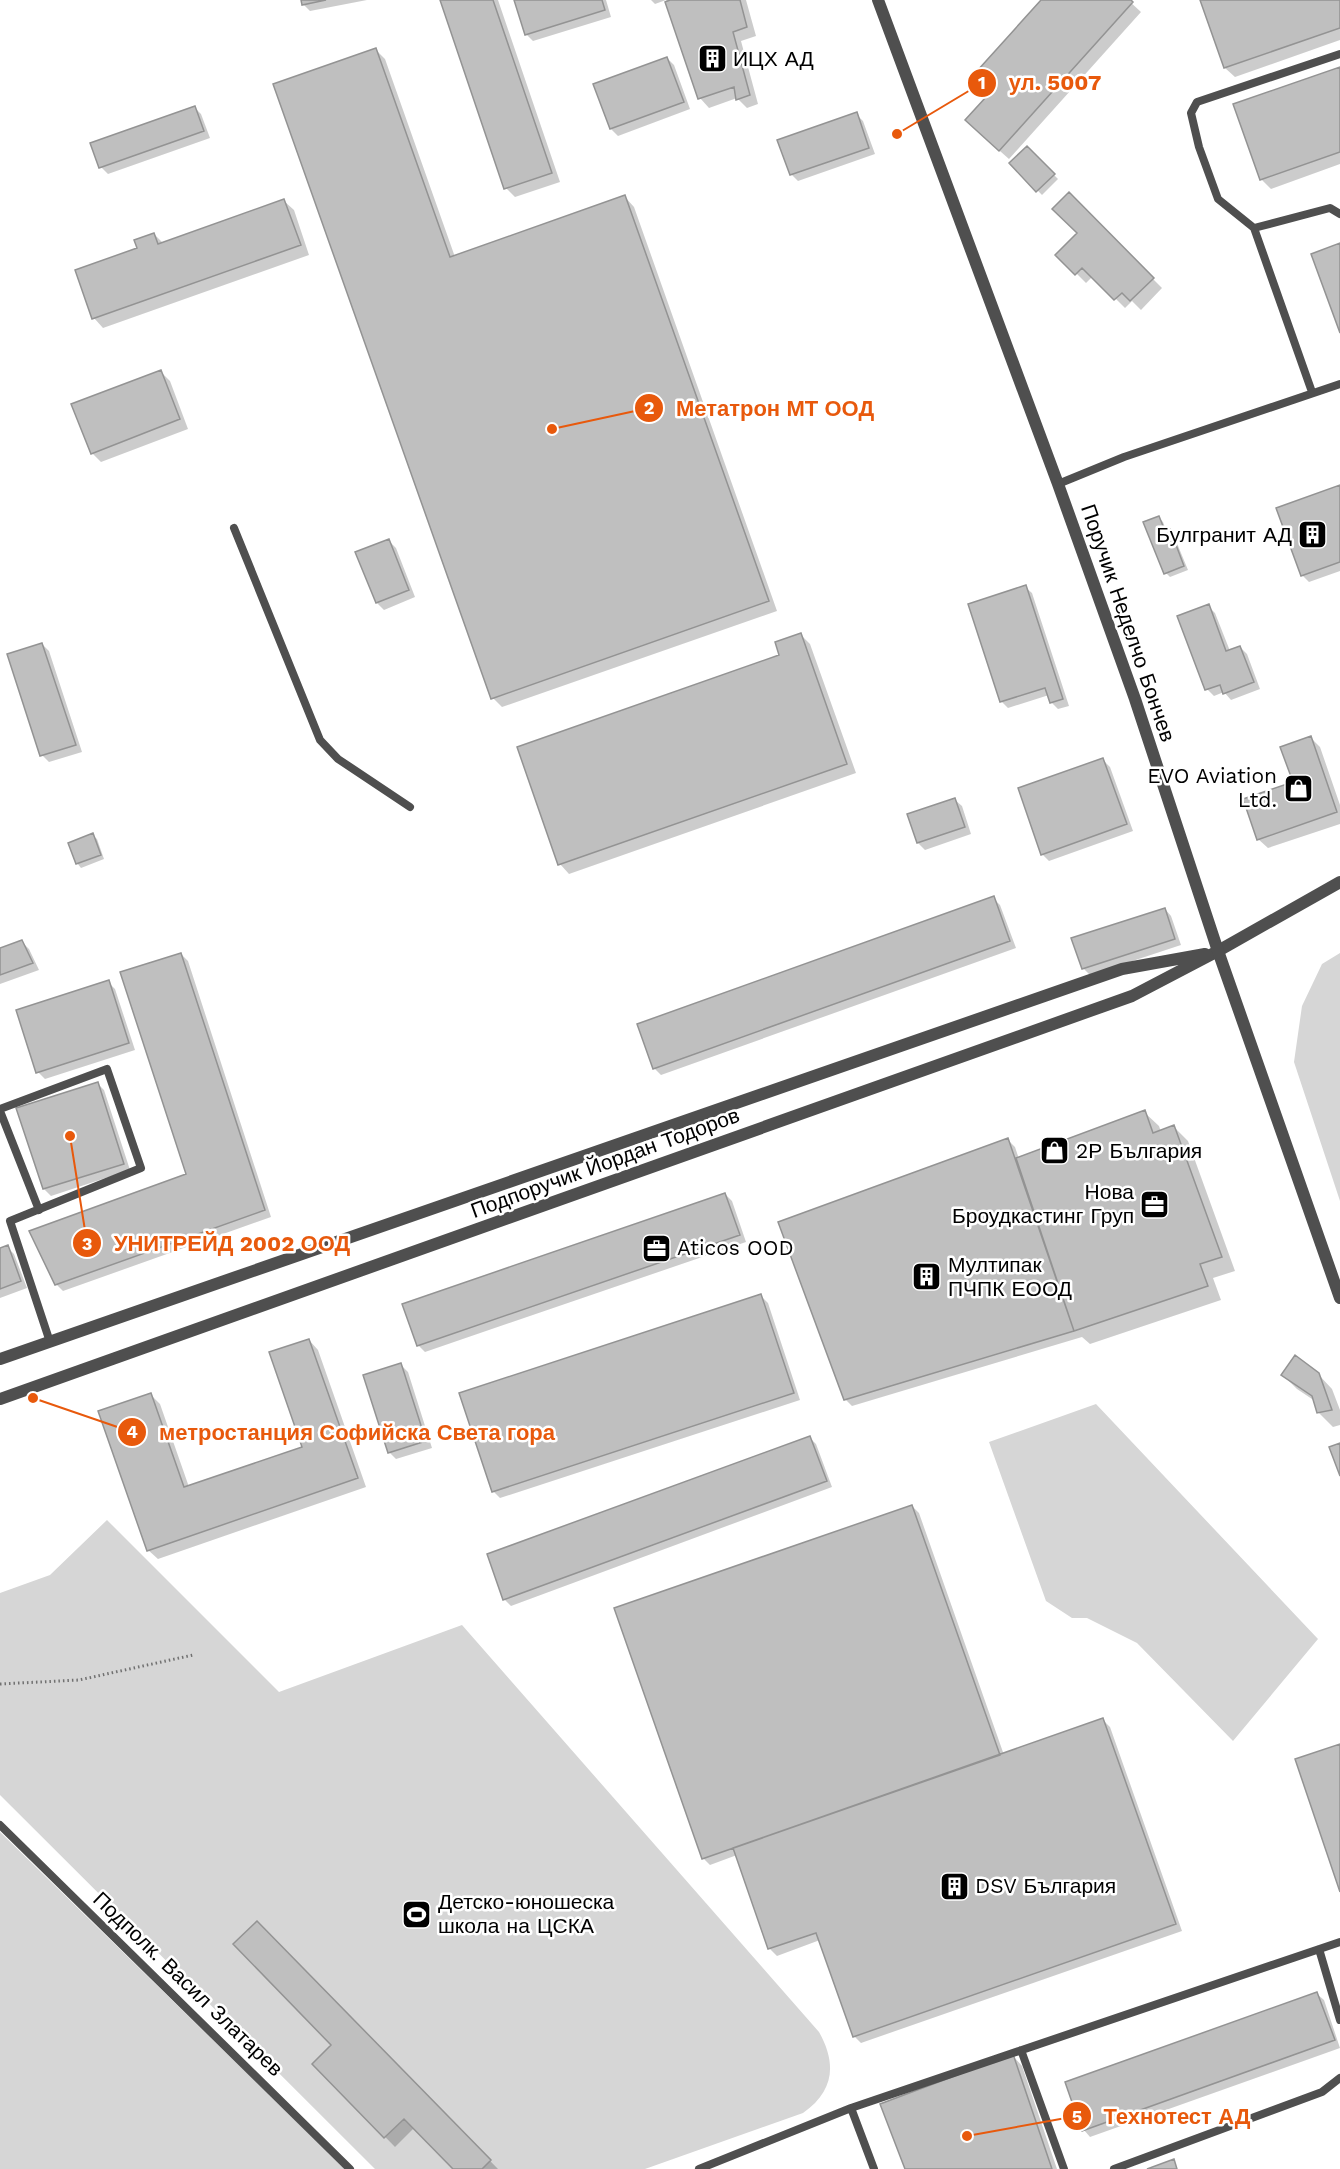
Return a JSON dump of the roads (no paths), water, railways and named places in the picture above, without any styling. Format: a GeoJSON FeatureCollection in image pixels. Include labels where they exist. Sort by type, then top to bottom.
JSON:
{"type":"FeatureCollection","features":[{"type":"Feature","properties":{"kind":"street","name":"Поручик Неделчо Бончев"},"geometry":{"type":"LineString","coordinates":[[878,0],[1058,484],[1135,699],[1218,951],[1340,1298]]}},
{"type":"Feature","properties":{"kind":"street","name":"Подпоручик Йордан Тодоров"},"geometry":{"type":"LineString","coordinates":[[0,1399],[1132,996],[1218,951],[1340,882]]}},
{"type":"Feature","properties":{"kind":"street","name":"Подпоручик Йордан Тодоров"},"geometry":{"type":"LineString","coordinates":[[0,1359],[1122,969],[1218,951]]}},
{"type":"Feature","properties":{"kind":"lane"},"geometry":{"type":"LineString","coordinates":[[1312,392],[1254,228],[1218,199],[1199,147],[1191,113],[1197,102],[1340,54]]}},
{"type":"Feature","properties":{"kind":"lane"},"geometry":{"type":"LineString","coordinates":[[1254,228],[1330,208],[1340,214]]}},
{"type":"Feature","properties":{"kind":"lane"},"geometry":{"type":"LineString","coordinates":[[1058,484],[1124,457],[1340,384]]}},
{"type":"Feature","properties":{"kind":"lane"},"geometry":{"type":"LineString","coordinates":[[234,528],[320,740],[338,759],[410,807]]}},
{"type":"Feature","properties":{"kind":"lane"},"geometry":{"type":"LineString","coordinates":[[39,1210],[0,1110],[107,1069],[141,1168],[39,1210],[10,1221],[50,1342]]}},
{"type":"Feature","properties":{"kind":"lane","name":"Подполк. Васил Златарев"},"geometry":{"type":"LineString","coordinates":[[0,1825],[350,2169]]}},
{"type":"Feature","properties":{"kind":"lane"},"geometry":{"type":"LineString","coordinates":[[699,2169],[851,2108],[1340,1942]]}},
{"type":"Feature","properties":{"kind":"lane"},"geometry":{"type":"LineString","coordinates":[[1319,1949],[1340,2020]]}},
{"type":"Feature","properties":{"kind":"lane"},"geometry":{"type":"LineString","coordinates":[[1021,2050],[1064,2169]]}},
{"type":"Feature","properties":{"kind":"lane"},"geometry":{"type":"LineString","coordinates":[[1114,2169],[1322,2092],[1340,2078]]}},
{"type":"Feature","properties":{"kind":"lane"},"geometry":{"type":"LineString","coordinates":[[851,2108],[874,2169]]}},
{"type":"Feature","properties":{"kind":"place","name":"ИЦХ АД"},"geometry":{"type":"Point","coordinates":[712,59]}},
{"type":"Feature","properties":{"kind":"place","name":"ул. 5007"},"geometry":{"type":"Point","coordinates":[897,134]}},
{"type":"Feature","properties":{"kind":"place","name":"Метатрон МТ ООД"},"geometry":{"type":"Point","coordinates":[552,429]}},
{"type":"Feature","properties":{"kind":"place","name":"Булгранит АД"},"geometry":{"type":"Point","coordinates":[1313,535]}},
{"type":"Feature","properties":{"kind":"place","name":"EVO Aviation Ltd."},"geometry":{"type":"Point","coordinates":[1298,788]}},
{"type":"Feature","properties":{"kind":"place","name":"УНИТРЕЙД 2002 ООД"},"geometry":{"type":"Point","coordinates":[70,1136]}},
{"type":"Feature","properties":{"kind":"place","name":"2Р България"},"geometry":{"type":"Point","coordinates":[1055,1151]}},
{"type":"Feature","properties":{"kind":"place","name":"Нова Броудкастинг Груп"},"geometry":{"type":"Point","coordinates":[1155,1204]}},
{"type":"Feature","properties":{"kind":"place","name":"Aticos OOD"},"geometry":{"type":"Point","coordinates":[656,1248]}},
{"type":"Feature","properties":{"kind":"place","name":"Мултипак ПЧПК ЕООД"},"geometry":{"type":"Point","coordinates":[927,1277]}},
{"type":"Feature","properties":{"kind":"place","name":"метростанция Софийска Света гора"},"geometry":{"type":"Point","coordinates":[33,1398]}},
{"type":"Feature","properties":{"kind":"place","name":"DSV България"},"geometry":{"type":"Point","coordinates":[954,1886]}},
{"type":"Feature","properties":{"kind":"place","name":"Детско-юношеска школа на ЦСКА"},"geometry":{"type":"Point","coordinates":[417,1914]}},
{"type":"Feature","properties":{"kind":"place","name":"Технотест АД"},"geometry":{"type":"Point","coordinates":[967,2136]}}]}
